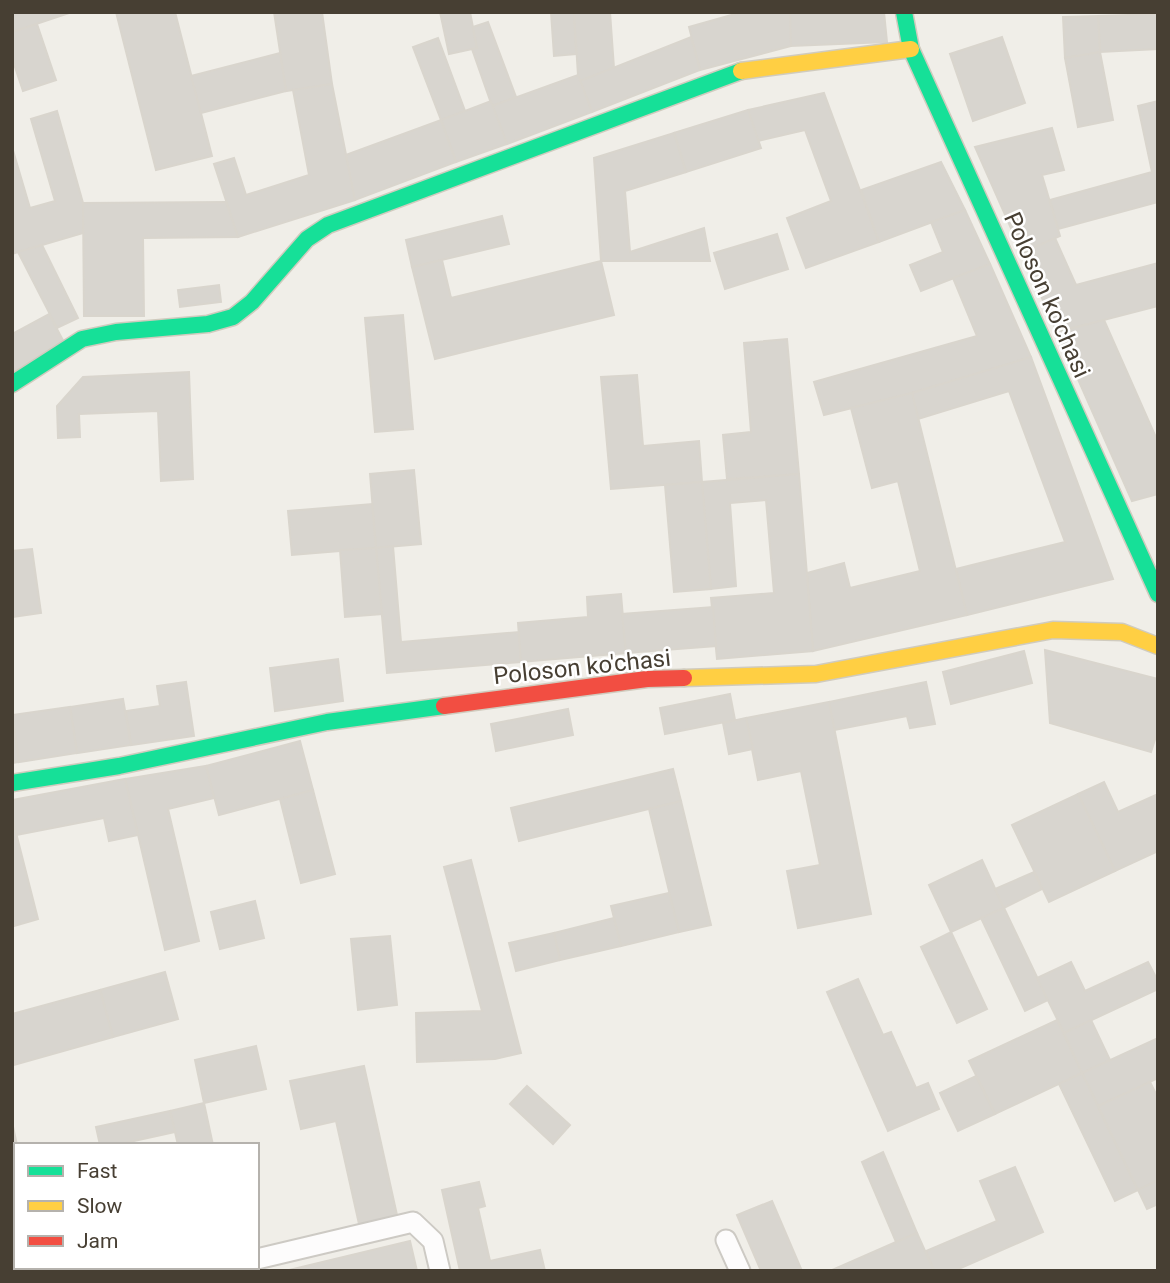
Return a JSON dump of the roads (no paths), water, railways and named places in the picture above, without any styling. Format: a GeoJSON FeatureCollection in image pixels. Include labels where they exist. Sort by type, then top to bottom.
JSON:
{"type":"FeatureCollection","features":[{"type":"Feature","properties":{"kind":"street","name":"Poloson ko'chasi"},"geometry":{"type":"LineString","coordinates":[[904,12],[911,49],[1158,594]]}},
{"type":"Feature","properties":{"kind":"street"},"geometry":{"type":"LineString","coordinates":[[12,384],[82,339],[116,332],[208,324],[233,317],[252,302],[307,239],[341,220],[745,70],[911,49]]}},
{"type":"Feature","properties":{"kind":"street","name":"Poloson ko'chasi"},"geometry":{"type":"LineString","coordinates":[[12,783],[119,766],[327,722],[647,680],[816,674],[1053,631],[1122,632],[1158,646]]}},
{"type":"Feature","properties":{"kind":"lane"},"geometry":{"type":"LineString","coordinates":[[259,1259],[414,1222],[433,1241],[440,1271]]}},
{"type":"Feature","properties":{"kind":"lane"},"geometry":{"type":"LineString","coordinates":[[726,1240],[740,1271]]}}]}
